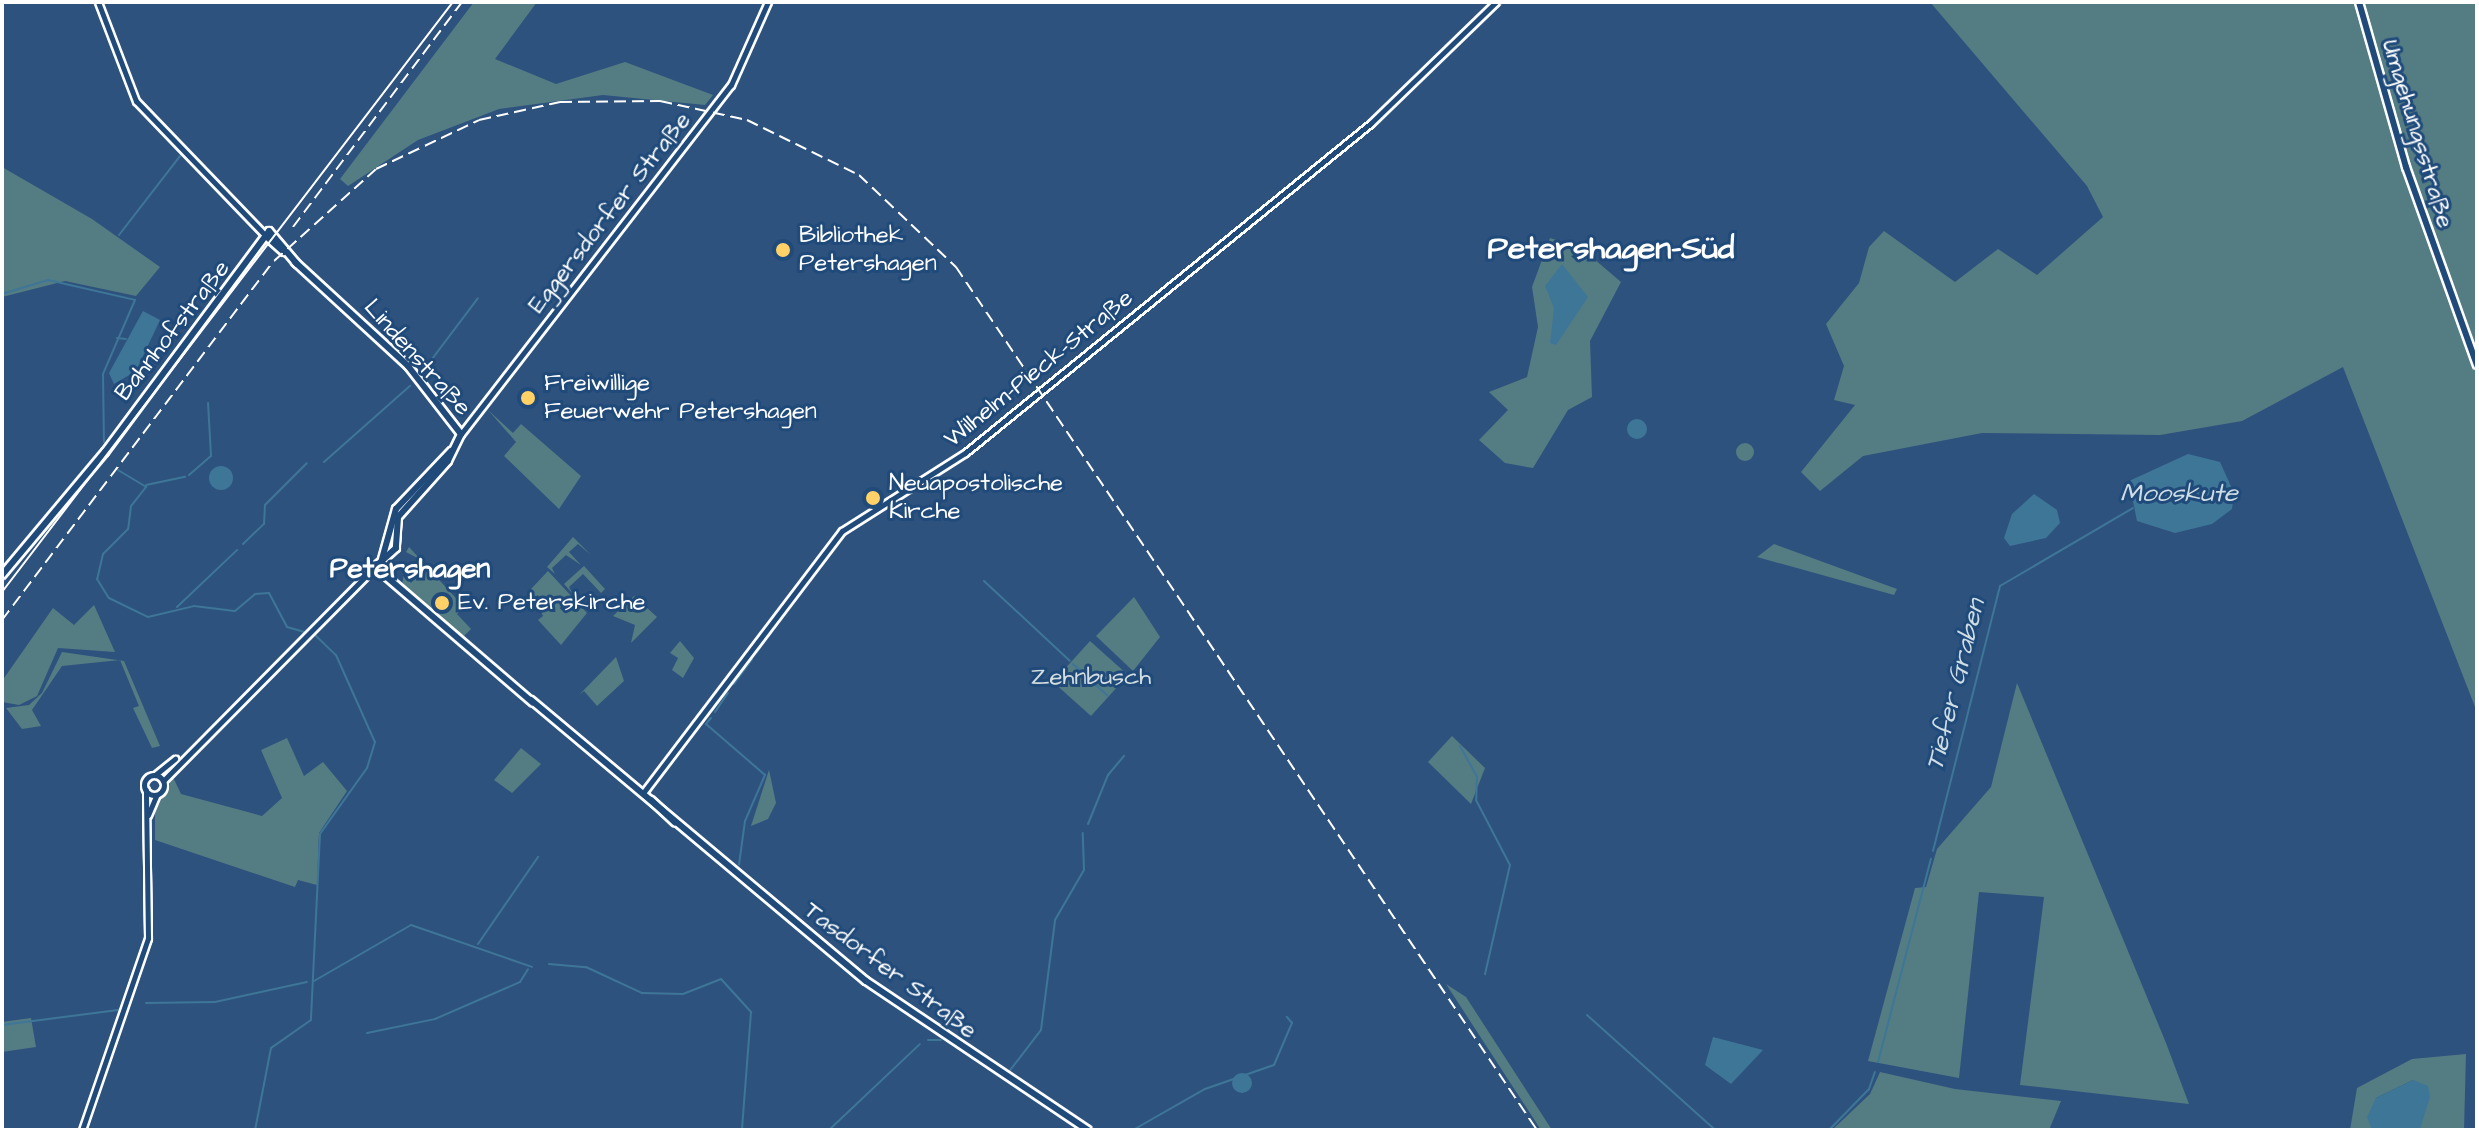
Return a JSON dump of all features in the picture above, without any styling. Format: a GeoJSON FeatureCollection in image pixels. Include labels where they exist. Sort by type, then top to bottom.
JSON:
{"type":"FeatureCollection","features":[{"type":"Feature","properties":{"kind":"main road","name":"Umgehungsstraße"},"geometry":{"type":"LineString","coordinates":[[2359,2],[2406,167],[2477,365]]}},
{"type":"Feature","properties":{"kind":"main road","name":"Lindenstraße"},"geometry":{"type":"LineString","coordinates":[[267,233],[408,366],[461,434],[453,449],[400,515],[396,548],[375,567]]}},
{"type":"Feature","properties":{"kind":"main road","name":"Bahnhofstraße"},"geometry":{"type":"LineString","coordinates":[[2,575],[105,452],[267,233]]}},
{"type":"Feature","properties":{"kind":"main road","name":"Tasdorfer Straße"},"geometry":{"type":"LineString","coordinates":[[375,567],[866,981],[1088,1130]]}},
{"type":"Feature","properties":{"kind":"street"},"geometry":{"type":"LineString","coordinates":[[98,2],[136,101],[267,233]]}},
{"type":"Feature","properties":{"kind":"street","name":"Eggersdorfer Straße"},"geometry":{"type":"LineString","coordinates":[[461,434],[731,85],[768,2]]}},
{"type":"Feature","properties":{"kind":"street","name":"Wilhelm-Pieck-Straße"},"geometry":{"type":"LineString","coordinates":[[643,793],[842,531],[965,453],[1371,123],[1496,2]]}},
{"type":"Feature","properties":{"kind":"street"},"geometry":{"type":"LineString","coordinates":[[82,1130],[148,938],[146,790],[154,776],[180,757],[375,567]]}},
{"type":"Feature","properties":{"kind":"street"},"geometry":{"type":"LineString","coordinates":[[148,816],[163,781],[180,757]]}},
{"type":"Feature","properties":{"kind":"street"},"geometry":{"type":"LineString","coordinates":[[154,776],[163,781]]}},
{"type":"Feature","properties":{"kind":"street"},"geometry":{"type":"LineString","coordinates":[[146,790],[156,795]]}},
{"type":"Feature","properties":{"kind":"green space"},"geometry":{"type":"Polygon","coordinates":[[[474,2],[537,2],[495,59],[556,84],[625,62],[713,95],[705,105],[603,95],[499,109],[418,140],[348,186],[340,179],[474,2]]]}},
{"type":"Feature","properties":{"kind":"green space"},"geometry":{"type":"Polygon","coordinates":[[[1930,2],[2477,2],[2477,712],[2343,367],[2242,421],[2160,435],[1982,433],[1863,456],[1820,491],[1801,472],[1855,405],[1834,400],[1844,366],[1826,324],[1859,283],[1869,247],[1884,231],[1955,282],[1998,249],[2037,275],[2103,217],[2087,186],[1930,2]]]}},
{"type":"Feature","properties":{"kind":"green space"},"geometry":{"type":"Polygon","coordinates":[[[2,167],[92,219],[160,267],[136,296],[65,281],[2,297],[2,167]]]}},
{"type":"Feature","properties":{"kind":"green space"},"geometry":{"type":"Polygon","coordinates":[[[1550,238],[1580,247],[1621,282],[1590,341],[1592,397],[1568,410],[1533,468],[1505,463],[1479,440],[1508,410],[1489,392],[1527,377],[1538,327],[1532,287],[1550,238]]]}},
{"type":"Feature","properties":{"kind":"green space"},"geometry":{"type":"Polygon","coordinates":[[[488,410],[513,433],[521,424],[581,476],[559,509],[504,456],[516,442],[488,410]]]}},
{"type":"Feature","properties":{"kind":"green space"},"geometry":{"type":"Polygon","coordinates":[[[1745,443],[1754,452],[1745,461],[1736,452],[1745,443]]]}},
{"type":"Feature","properties":{"kind":"green space"},"geometry":{"type":"Polygon","coordinates":[[[573,537],[591,555],[578,544],[569,552],[581,565],[566,555],[552,568],[555,574],[547,567],[573,537]]]}},
{"type":"Feature","properties":{"kind":"green space"},"geometry":{"type":"Polygon","coordinates":[[[1774,544],[1897,589],[1894,595],[1757,557],[1774,544]]]}},
{"type":"Feature","properties":{"kind":"green space"},"geometry":{"type":"Polygon","coordinates":[[[409,547],[421,560],[406,552],[409,547]]]}},
{"type":"Feature","properties":{"kind":"green space"},"geometry":{"type":"Polygon","coordinates":[[[421,560],[464,607],[457,614],[471,629],[462,638],[402,586],[404,572],[411,583],[420,573],[409,569],[421,560]]]}},
{"type":"Feature","properties":{"kind":"green space"},"geometry":{"type":"Polygon","coordinates":[[[584,566],[605,589],[601,593],[583,574],[569,587],[573,594],[564,584],[584,566]]]}},
{"type":"Feature","properties":{"kind":"green space"},"geometry":{"type":"Polygon","coordinates":[[[548,571],[587,613],[561,645],[538,620],[543,616],[531,589],[548,571]]]}},
{"type":"Feature","properties":{"kind":"green space"},"geometry":{"type":"Polygon","coordinates":[[[634,596],[657,617],[631,643],[635,625],[613,616],[634,596]]]}},
{"type":"Feature","properties":{"kind":"green space","name":"Zehnbusch"},"geometry":{"type":"Polygon","coordinates":[[[1134,597],[1160,637],[1133,671],[1096,636],[1134,597]]]}},
{"type":"Feature","properties":{"kind":"green space"},"geometry":{"type":"Polygon","coordinates":[[[94,605],[115,652],[58,648],[37,696],[19,705],[2,702],[2,681],[53,608],[74,625],[94,605]]]}},
{"type":"Feature","properties":{"kind":"green space"},"geometry":{"type":"Polygon","coordinates":[[[680,641],[694,658],[683,678],[672,670],[678,658],[670,653],[680,641]]]}},
{"type":"Feature","properties":{"kind":"green space","name":"Zehnbusch"},"geometry":{"type":"Polygon","coordinates":[[[1090,641],[1128,675],[1091,716],[1053,682],[1090,641]]]}},
{"type":"Feature","properties":{"kind":"green space"},"geometry":{"type":"Polygon","coordinates":[[[62,652],[118,660],[62,666],[32,710],[41,726],[22,729],[6,708],[29,705],[42,693],[62,652]]]}},
{"type":"Feature","properties":{"kind":"green space"},"geometry":{"type":"Polygon","coordinates":[[[616,657],[624,681],[597,706],[584,691],[579,695],[616,657]]]}},
{"type":"Feature","properties":{"kind":"green space"},"geometry":{"type":"Polygon","coordinates":[[[120,660],[124,661],[160,746],[152,748],[133,708],[139,706],[120,660]]]}},
{"type":"Feature","properties":{"kind":"green space"},"geometry":{"type":"Polygon","coordinates":[[[2017,683],[2189,1104],[2020,1085],[2044,897],[1979,892],[1959,1078],[1868,1061],[1915,888],[1926,887],[1937,849],[1991,787],[2017,683]]]}},
{"type":"Feature","properties":{"kind":"green space"},"geometry":{"type":"Polygon","coordinates":[[[1452,736],[1485,768],[1471,804],[1428,762],[1452,736]]]}},
{"type":"Feature","properties":{"kind":"green space"},"geometry":{"type":"Polygon","coordinates":[[[287,738],[304,776],[323,762],[347,791],[319,833],[317,885],[298,880],[295,887],[155,840],[155,802],[168,793],[171,773],[181,794],[262,816],[282,798],[261,750],[287,738]]]}},
{"type":"Feature","properties":{"kind":"green space"},"geometry":{"type":"Polygon","coordinates":[[[521,748],[541,764],[512,793],[494,780],[521,748]]]}},
{"type":"Feature","properties":{"kind":"green space"},"geometry":{"type":"Polygon","coordinates":[[[769,770],[776,803],[768,819],[751,826],[769,770]]]}},
{"type":"Feature","properties":{"kind":"green space"},"geometry":{"type":"Polygon","coordinates":[[[1446,984],[1466,997],[1552,1130],[1541,1130],[1446,984]]]}},
{"type":"Feature","properties":{"kind":"green space"},"geometry":{"type":"Polygon","coordinates":[[[31,1018],[36,1047],[2,1052],[2,1022],[31,1018]]]}},
{"type":"Feature","properties":{"kind":"green space"},"geometry":{"type":"Polygon","coordinates":[[[2466,1054],[2464,1130],[2419,1130],[2413,1080],[2376,1098],[2372,1130],[2350,1130],[2357,1088],[2412,1059],[2466,1054]]]}},
{"type":"Feature","properties":{"kind":"green space"},"geometry":{"type":"Polygon","coordinates":[[[1880,1072],[1955,1089],[2061,1101],[2049,1130],[1832,1130],[1870,1094],[1880,1072]]]}},
{"type":"Feature","properties":{"kind":"water"},"geometry":{"type":"Polygon","coordinates":[[[1562,264],[1588,297],[1556,345],[1550,343],[1554,308],[1545,286],[1562,264]]]}},
{"type":"Feature","properties":{"kind":"water"},"geometry":{"type":"Polygon","coordinates":[[[143,311],[160,320],[136,371],[114,384],[109,373],[143,311]]]}},
{"type":"Feature","properties":{"kind":"water"},"geometry":{"type":"Polygon","coordinates":[[[1637,419],[1644,422],[1647,429],[1644,436],[1637,439],[1630,436],[1627,429],[1630,422],[1637,419]]]}},
{"type":"Feature","properties":{"kind":"water","name":"Mooskute"},"geometry":{"type":"Polygon","coordinates":[[[2188,454],[2220,462],[2234,493],[2232,509],[2212,524],[2175,533],[2137,521],[2129,481],[2188,454]]]}},
{"type":"Feature","properties":{"kind":"water"},"geometry":{"type":"Polygon","coordinates":[[[221,466],[232,473],[233,478],[226,489],[221,490],[210,483],[209,478],[216,467],[221,466]]]}},
{"type":"Feature","properties":{"kind":"water"},"geometry":{"type":"Polygon","coordinates":[[[2034,494],[2057,510],[2060,523],[2046,538],[2010,546],[2004,538],[2012,514],[2034,494]]]}},
{"type":"Feature","properties":{"kind":"water"},"geometry":{"type":"Polygon","coordinates":[[[1713,1037],[1763,1050],[1731,1084],[1705,1065],[1713,1037]]]}},
{"type":"Feature","properties":{"kind":"water"},"geometry":{"type":"Polygon","coordinates":[[[1242,1073],[1249,1076],[1252,1083],[1249,1090],[1242,1093],[1235,1090],[1232,1083],[1235,1076],[1242,1073]]]}},
{"type":"Feature","properties":{"kind":"water"},"geometry":{"type":"Polygon","coordinates":[[[2413,1080],[2428,1086],[2430,1097],[2420,1129],[2372,1130],[2367,1117],[2376,1098],[2413,1080]]]}},
{"type":"Feature","properties":{"kind":"waterway"},"geometry":{"type":"LineString","coordinates":[[119,235],[180,156]]}},
{"type":"Feature","properties":{"kind":"waterway"},"geometry":{"type":"LineString","coordinates":[[2,294],[48,280],[135,300],[103,374],[104,442]]}},
{"type":"Feature","properties":{"kind":"waterway"},"geometry":{"type":"LineString","coordinates":[[423,371],[478,298]]}},
{"type":"Feature","properties":{"kind":"waterway"},"geometry":{"type":"LineString","coordinates":[[117,338],[126,339]]}},
{"type":"Feature","properties":{"kind":"waterway"},"geometry":{"type":"LineString","coordinates":[[324,462],[410,386]]}},
{"type":"Feature","properties":{"kind":"waterway"},"geometry":{"type":"LineString","coordinates":[[189,475],[211,456],[208,403]]}},
{"type":"Feature","properties":{"kind":"waterway"},"geometry":{"type":"LineString","coordinates":[[243,544],[264,524],[265,505],[307,463]]}},
{"type":"Feature","properties":{"kind":"waterway"},"geometry":{"type":"LineString","coordinates":[[118,470],[146,487],[131,506],[128,529],[103,554],[97,579],[109,598],[148,617],[194,606],[235,611],[255,594],[269,593],[287,627],[315,635],[336,655],[375,742],[367,768],[320,834],[311,1020],[271,1048],[255,1130]]}},
{"type":"Feature","properties":{"kind":"waterway"},"geometry":{"type":"LineString","coordinates":[[146,485],[185,477]]}},
{"type":"Feature","properties":{"kind":"waterway","name":"Tiefer Graben"},"geometry":{"type":"LineString","coordinates":[[1933,851],[2000,586],[2133,508]]}},
{"type":"Feature","properties":{"kind":"waterway"},"geometry":{"type":"LineString","coordinates":[[177,607],[237,550]]}},
{"type":"Feature","properties":{"kind":"waterway"},"geometry":{"type":"LineString","coordinates":[[984,581],[1070,661]]}},
{"type":"Feature","properties":{"kind":"waterway"},"geometry":{"type":"LineString","coordinates":[[776,624],[780,618]]}},
{"type":"Feature","properties":{"kind":"waterway"},"geometry":{"type":"LineString","coordinates":[[757,652],[772,631]]}},
{"type":"Feature","properties":{"kind":"waterway"},"geometry":{"type":"LineString","coordinates":[[734,684],[752,659]]}},
{"type":"Feature","properties":{"kind":"waterway"},"geometry":{"type":"LineString","coordinates":[[1073,664],[1108,696]]}},
{"type":"Feature","properties":{"kind":"waterway"},"geometry":{"type":"LineString","coordinates":[[715,712],[728,693]]}},
{"type":"Feature","properties":{"kind":"waterway"},"geometry":{"type":"LineString","coordinates":[[711,718],[706,724],[765,775],[745,821],[739,865]]}},
{"type":"Feature","properties":{"kind":"waterway"},"geometry":{"type":"LineString","coordinates":[[1460,746],[1477,777],[1476,800],[1510,865],[1485,974]]}},
{"type":"Feature","properties":{"kind":"waterway"},"geometry":{"type":"LineString","coordinates":[[1088,824],[1108,775],[1124,756]]}},
{"type":"Feature","properties":{"kind":"waterway"},"geometry":{"type":"LineString","coordinates":[[1008,1073],[1041,1030],[1055,920],[1084,870],[1083,833]]}},
{"type":"Feature","properties":{"kind":"waterway"},"geometry":{"type":"LineString","coordinates":[[478,944],[538,857]]}},
{"type":"Feature","properties":{"kind":"waterway","name":"Tiefer Graben"},"geometry":{"type":"LineString","coordinates":[[1878,1062],[1931,859]]}},
{"type":"Feature","properties":{"kind":"waterway"},"geometry":{"type":"LineString","coordinates":[[314,981],[411,925],[532,967]]}},
{"type":"Feature","properties":{"kind":"waterway"},"geometry":{"type":"LineString","coordinates":[[549,964],[586,967],[642,993],[683,994],[721,979],[751,1012],[742,1130]]}},
{"type":"Feature","properties":{"kind":"waterway"},"geometry":{"type":"LineString","coordinates":[[367,1033],[435,1019],[520,982],[528,969]]}},
{"type":"Feature","properties":{"kind":"waterway"},"geometry":{"type":"LineString","coordinates":[[146,1003],[215,1002],[307,982]]}},
{"type":"Feature","properties":{"kind":"waterway"},"geometry":{"type":"LineString","coordinates":[[2,1025],[118,1010]]}},
{"type":"Feature","properties":{"kind":"waterway"},"geometry":{"type":"LineString","coordinates":[[1587,1015],[1715,1130]]}},
{"type":"Feature","properties":{"kind":"waterway"},"geometry":{"type":"LineString","coordinates":[[1133,1130],[1205,1089],[1274,1065],[1292,1023],[1287,1017]]}},
{"type":"Feature","properties":{"kind":"waterway"},"geometry":{"type":"LineString","coordinates":[[928,1040],[941,1040]]}},
{"type":"Feature","properties":{"kind":"waterway"},"geometry":{"type":"LineString","coordinates":[[829,1130],[920,1044]]}},
{"type":"Feature","properties":{"kind":"waterway","name":"Tiefer Graben"},"geometry":{"type":"LineString","coordinates":[[1829,1130],[1869,1089],[1875,1072]]}},
{"type":"Feature","properties":{"kind":"tram line"},"geometry":{"type":"LineString","coordinates":[[2,592],[453,2]]}},
{"type":"Feature","properties":{"kind":"railway"},"geometry":{"type":"LineString","coordinates":[[293,227],[462,2]]}},
{"type":"Feature","properties":{"kind":"railway"},"geometry":{"type":"LineString","coordinates":[[2,620],[274,261],[376,169],[479,120],[560,102],[660,101],[747,120],[859,175],[956,267],[1537,1130]]}},
{"type":"Feature","properties":{"kind":"place","name":"Bibliothek Petershagen"},"geometry":{"type":"Point","coordinates":[783,250]}},
{"type":"Feature","properties":{"kind":"place","name":"Freiwillige Feuerwehr Petershagen"},"geometry":{"type":"Point","coordinates":[528,398]}},
{"type":"Feature","properties":{"kind":"place","name":"Neuapostolische Kirche"},"geometry":{"type":"Point","coordinates":[873,498]}},
{"type":"Feature","properties":{"kind":"place","name":"Ev. Peterskirche"},"geometry":{"type":"Point","coordinates":[442,603]}},
{"type":"Feature","properties":{"kind":"district","name":"Petershagen-Süd"},"geometry":{"type":"Point","coordinates":[1611,249]}},
{"type":"Feature","properties":{"kind":"district","name":"Petershagen"},"geometry":{"type":"Point","coordinates":[410,569]}}]}
